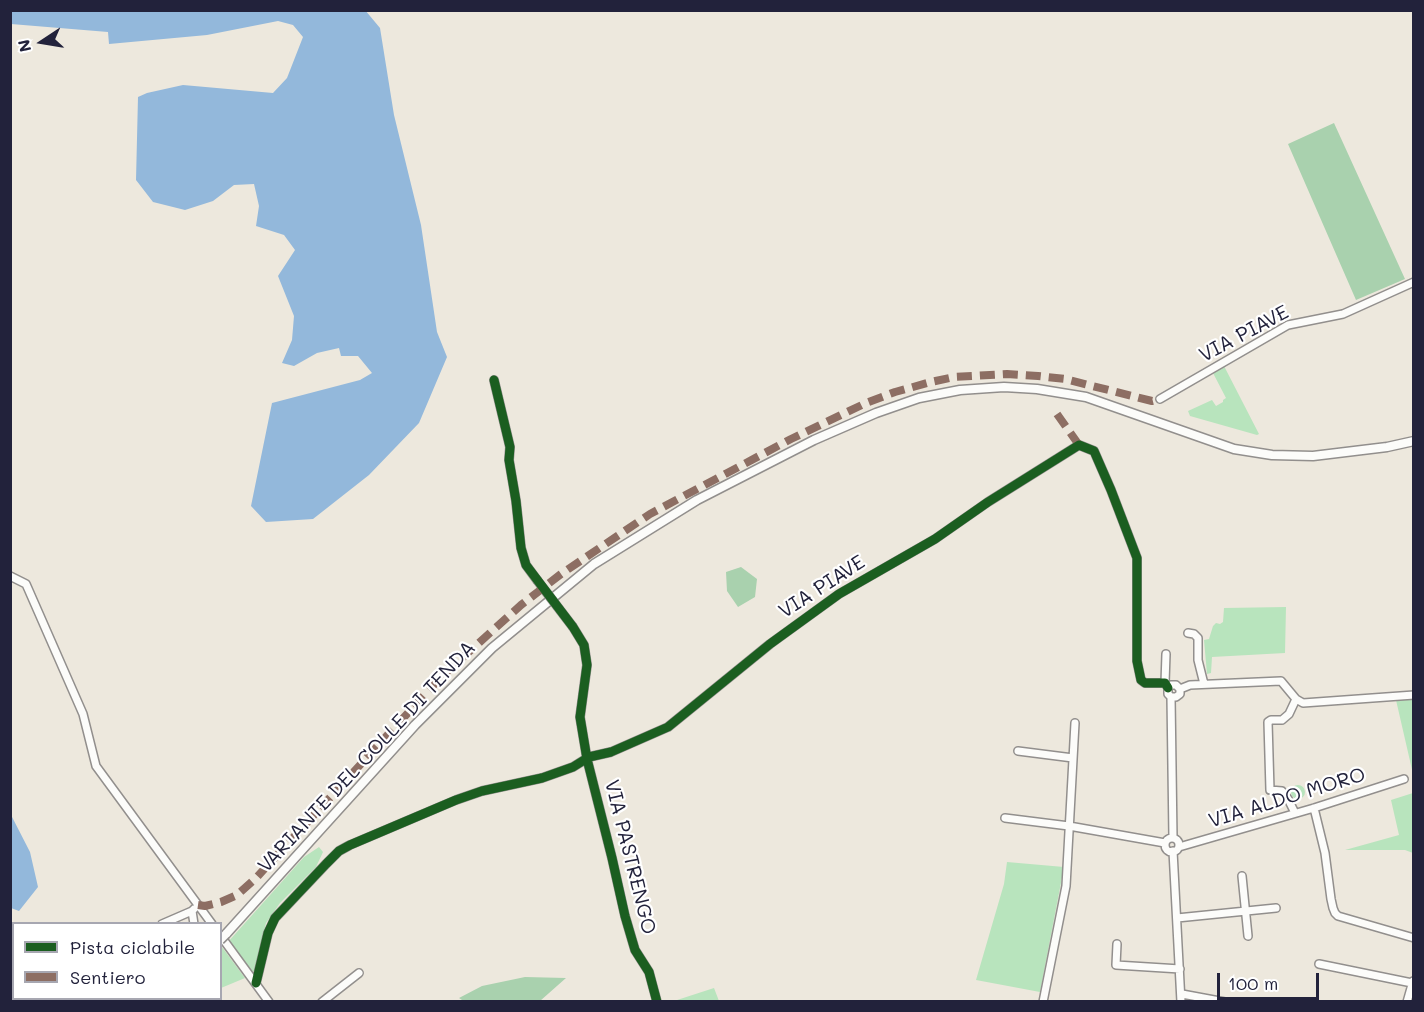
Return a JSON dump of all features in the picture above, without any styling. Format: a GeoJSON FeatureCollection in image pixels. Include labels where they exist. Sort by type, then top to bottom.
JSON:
{"type":"FeatureCollection","features":[{"type":"Feature","properties":{"kind":"main road","name":"VARIANTE DEL COLLE DI TENDA"},"geometry":{"type":"LineString","coordinates":[[222,936],[415,725],[492,648],[594,564],[697,500],[814,440],[876,413],[919,398],[960,390],[1004,387],[1037,389],[1086,397],[1234,449],[1272,455],[1313,456],[1387,447],[1413,441]]}},
{"type":"Feature","properties":{"kind":"street","name":"VIA PIAVE"},"geometry":{"type":"LineString","coordinates":[[1160,399],[1288,325],[1343,314],[1413,282]]}},
{"type":"Feature","properties":{"kind":"street","name":"VIA PASTRENGO"},"geometry":{"type":"LineString","coordinates":[[494,380],[510,447],[509,460],[521,548],[526,565],[584,645],[586,665],[580,717],[587,759],[631,938],[635,950],[649,972],[657,1002]]}},
{"type":"Feature","properties":{"kind":"street","name":"VIA PIAVE"},"geometry":{"type":"LineString","coordinates":[[256,983],[267,933],[275,918],[339,851],[456,800],[482,791],[542,778],[573,767],[589,757],[611,752],[668,727],[770,644],[839,594],[935,539],[988,502],[1079,445],[1094,451],[1137,558],[1137,661],[1141,680],[1145,683],[1167,686]]}},
{"type":"Feature","properties":{"kind":"street"},"geometry":{"type":"LineString","coordinates":[[1387,447],[1413,446]]}},
{"type":"Feature","properties":{"kind":"street"},"geometry":{"type":"LineString","coordinates":[[10,576],[26,584],[83,714],[96,766],[211,922]]}},
{"type":"Feature","properties":{"kind":"street"},"geometry":{"type":"LineString","coordinates":[[1188,633],[1198,638],[1198,660],[1204,684]]}},
{"type":"Feature","properties":{"kind":"street"},"geometry":{"type":"LineString","coordinates":[[1166,654],[1167,686],[1171,697],[1173,838]]}},
{"type":"Feature","properties":{"kind":"street"},"geometry":{"type":"LineString","coordinates":[[1180,689],[1190,685],[1281,681],[1296,699],[1303,703],[1413,695]]}},
{"type":"Feature","properties":{"kind":"street"},"geometry":{"type":"LineString","coordinates":[[1167,686],[1176,685],[1180,689]]}},
{"type":"Feature","properties":{"kind":"street"},"geometry":{"type":"LineString","coordinates":[[1171,697],[1180,694],[1180,689]]}},
{"type":"Feature","properties":{"kind":"street"},"geometry":{"type":"LineString","coordinates":[[1294,813],[1282,791],[1270,790],[1268,722],[1281,720],[1289,714],[1296,699]]}},
{"type":"Feature","properties":{"kind":"street"},"geometry":{"type":"LineString","coordinates":[[1043,1002],[1066,886],[1075,723]]}},
{"type":"Feature","properties":{"kind":"street"},"geometry":{"type":"LineString","coordinates":[[1018,751],[1073,758]]}},
{"type":"Feature","properties":{"kind":"street","name":"VIA ALDO MORO"},"geometry":{"type":"LineString","coordinates":[[1176,849],[1404,779]]}},
{"type":"Feature","properties":{"kind":"street"},"geometry":{"type":"LineString","coordinates":[[1314,808],[1325,853],[1335,913],[1338,916],[1413,938]]}},
{"type":"Feature","properties":{"kind":"street"},"geometry":{"type":"LineString","coordinates":[[1005,818],[1069,826],[1165,843]]}},
{"type":"Feature","properties":{"kind":"street"},"geometry":{"type":"LineString","coordinates":[[1165,843],[1169,838],[1173,838]]}},
{"type":"Feature","properties":{"kind":"street"},"geometry":{"type":"LineString","coordinates":[[1173,838],[1178,842],[1176,849],[1177,918],[1181,998],[1225,1002]]}},
{"type":"Feature","properties":{"kind":"street"},"geometry":{"type":"LineString","coordinates":[[1165,843],[1167,849],[1176,849]]}},
{"type":"Feature","properties":{"kind":"street"},"geometry":{"type":"LineString","coordinates":[[1242,876],[1248,936]]}},
{"type":"Feature","properties":{"kind":"street"},"geometry":{"type":"LineString","coordinates":[[167,922],[192,911],[198,904]]}},
{"type":"Feature","properties":{"kind":"street"},"geometry":{"type":"LineString","coordinates":[[1177,918],[1276,908]]}},
{"type":"Feature","properties":{"kind":"street"},"geometry":{"type":"LineString","coordinates":[[192,911],[194,922]]}},
{"type":"Feature","properties":{"kind":"street"},"geometry":{"type":"LineString","coordinates":[[222,936],[269,1002]]}},
{"type":"Feature","properties":{"kind":"street"},"geometry":{"type":"LineString","coordinates":[[1117,944],[1116,965],[1180,969]]}},
{"type":"Feature","properties":{"kind":"street"},"geometry":{"type":"LineString","coordinates":[[1319,964],[1413,981],[1407,1002]]}},
{"type":"Feature","properties":{"kind":"street"},"geometry":{"type":"LineString","coordinates":[[322,1002],[359,973]]}},
{"type":"Feature","properties":{"kind":"green space"},"geometry":{"type":"Polygon","coordinates":[[[1334,123],[1405,279],[1356,300],[1288,144],[1334,123]]]}},
{"type":"Feature","properties":{"kind":"green space"},"geometry":{"type":"Polygon","coordinates":[[[1224,366],[1259,434],[1257,435],[1190,416],[1188,411],[1212,400],[1216,406],[1226,398],[1213,373],[1224,366]]]}},
{"type":"Feature","properties":{"kind":"green space"},"geometry":{"type":"Polygon","coordinates":[[[741,567],[757,579],[755,597],[738,607],[727,591],[726,572],[741,567]]]}},
{"type":"Feature","properties":{"kind":"green space"},"geometry":{"type":"Polygon","coordinates":[[[1286,607],[1285,653],[1212,657],[1211,673],[1207,674],[1204,640],[1209,639],[1216,623],[1223,622],[1224,608],[1286,607]]]}},
{"type":"Feature","properties":{"kind":"green space"},"geometry":{"type":"Polygon","coordinates":[[[1414,699],[1413,774],[1396,700],[1414,699]]]}},
{"type":"Feature","properties":{"kind":"green space"},"geometry":{"type":"Polygon","coordinates":[[[1295,785],[1301,785],[1305,792],[1301,799],[1295,799],[1291,795],[1291,789],[1295,785]]]}},
{"type":"Feature","properties":{"kind":"green space"},"geometry":{"type":"Polygon","coordinates":[[[1413,793],[1413,853],[1405,850],[1345,850],[1399,835],[1391,800],[1413,793]]]}},
{"type":"Feature","properties":{"kind":"green space"},"geometry":{"type":"Polygon","coordinates":[[[319,847],[323,852],[316,867],[280,903],[266,923],[255,971],[249,972],[228,942],[304,857],[319,847]]]}},
{"type":"Feature","properties":{"kind":"green space"},"geometry":{"type":"Polygon","coordinates":[[[1007,862],[1064,867],[1040,992],[976,980],[1004,884],[1007,862]]]}},
{"type":"Feature","properties":{"kind":"green space"},"geometry":{"type":"Polygon","coordinates":[[[222,947],[245,978],[222,988],[222,947]]]}},
{"type":"Feature","properties":{"kind":"green space"},"geometry":{"type":"Polygon","coordinates":[[[525,977],[566,978],[540,1001],[465,1002],[459,998],[482,986],[525,977]]]}},
{"type":"Feature","properties":{"kind":"green space"},"geometry":{"type":"Polygon","coordinates":[[[714,988],[719,1001],[674,1001],[714,988]]]}},
{"type":"Feature","properties":{"kind":"water"},"geometry":{"type":"Polygon","coordinates":[[[365,10],[380,28],[394,115],[421,225],[437,332],[447,357],[419,423],[369,475],[313,519],[266,522],[251,506],[272,403],[360,380],[372,373],[358,356],[341,356],[339,348],[317,353],[294,366],[282,363],[292,340],[294,316],[278,276],[295,250],[284,235],[256,226],[259,206],[254,184],[234,185],[213,201],[185,210],[153,202],[136,180],[138,97],[183,85],[273,93],[287,78],[303,37],[293,25],[278,21],[207,35],[109,44],[108,32],[11,24],[11,11],[365,10]]]}},
{"type":"Feature","properties":{"kind":"water"},"geometry":{"type":"Polygon","coordinates":[[[10,813],[30,852],[38,887],[19,911],[11,908],[10,813]]]}},
{"type":"Feature","properties":{"kind":"marked path"},"geometry":{"type":"LineString","coordinates":[[198,905],[205,906],[221,902],[237,895],[256,878],[442,676],[521,605],[561,574],[650,514],[791,439],[866,403],[895,392],[954,377],[1007,374],[1038,376],[1065,379],[1152,401],[1160,399]]}},
{"type":"Feature","properties":{"kind":"marked path"},"geometry":{"type":"LineString","coordinates":[[1057,414],[1079,445]]}},
{"type":"Feature","properties":{"kind":"cycle path"},"geometry":{"type":"LineString","coordinates":[[494,380],[510,447],[509,460],[521,548],[526,565],[584,645],[587,665],[580,717],[587,759],[625,916],[635,950],[649,972],[657,1002]]}},
{"type":"Feature","properties":{"kind":"cycle path"},"geometry":{"type":"LineString","coordinates":[[256,983],[268,933],[275,918],[339,851],[456,800],[482,791],[542,778],[573,767],[589,757],[611,752],[668,727],[770,644],[839,594],[935,539],[988,502],[1079,445],[1094,451],[1137,558],[1137,661],[1141,680],[1145,683],[1165,683],[1168,688]]}}]}
